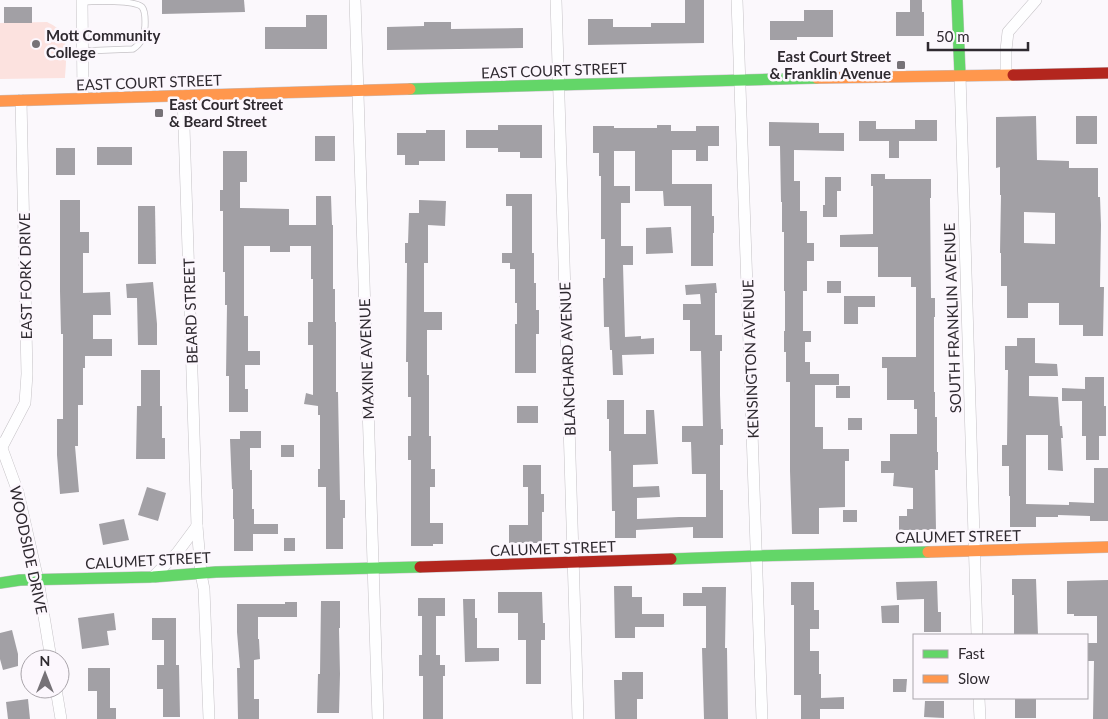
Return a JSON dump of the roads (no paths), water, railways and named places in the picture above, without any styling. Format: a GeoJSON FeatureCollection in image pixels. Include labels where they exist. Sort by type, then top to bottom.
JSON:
{"type":"FeatureCollection","features":[{"type":"Feature","properties":{"kind":"street","name":"MAXINE AVENUE"},"geometry":{"type":"LineString","coordinates":[[355,0],[378,719]]}},
{"type":"Feature","properties":{"kind":"street","name":"BLANCHARD AVENUE"},"geometry":{"type":"LineString","coordinates":[[556,0],[578,719]]}},
{"type":"Feature","properties":{"kind":"street","name":"KENSINGTON AVENUE"},"geometry":{"type":"LineString","coordinates":[[738,0],[762,719]]}},
{"type":"Feature","properties":{"kind":"street","name":"SOUTH FRANKLIN AVENUE"},"geometry":{"type":"LineString","coordinates":[[957,0],[977,634]]}},
{"type":"Feature","properties":{"kind":"street"},"geometry":{"type":"LineString","coordinates":[[1006,74],[1008,32],[1036,0]]}},
{"type":"Feature","properties":{"kind":"street"},"geometry":{"type":"LineString","coordinates":[[82,1],[83,98]]}},
{"type":"Feature","properties":{"kind":"street","name":"EAST COURT STREET"},"geometry":{"type":"LineString","coordinates":[[0,101],[740,79],[1108,73]]}},
{"type":"Feature","properties":{"kind":"street","name":"BEARD STREET"},"geometry":{"type":"LineString","coordinates":[[182,96],[197,526],[200,574],[204,589],[209,719]]}},
{"type":"Feature","properties":{"kind":"street","name":"EAST FORK DRIVE"},"geometry":{"type":"LineString","coordinates":[[1,445],[25,403],[27,374],[21,100]]}},
{"type":"Feature","properties":{"kind":"street","name":"WOODSIDE DRIVE"},"geometry":{"type":"LineString","coordinates":[[1,445],[18,492],[38,580],[49,649]]}},
{"type":"Feature","properties":{"kind":"street"},"geometry":{"type":"LineString","coordinates":[[153,577],[176,553],[197,526]]}},
{"type":"Feature","properties":{"kind":"street","name":"CALUMET STREET"},"geometry":{"type":"LineString","coordinates":[[0,583],[20,580],[153,577],[216,572],[1108,547]]}},
{"type":"Feature","properties":{"kind":"street"},"geometry":{"type":"LineString","coordinates":[[58,699],[62,719]]}},
{"type":"Feature","properties":{"kind":"street"},"geometry":{"type":"LineString","coordinates":[[979,699],[980,719]]}},
{"type":"Feature","properties":{"kind":"lane"},"geometry":{"type":"LineString","coordinates":[[82,1],[126,0],[136,2],[144,9],[145,22],[143,38],[140,44],[133,49],[82,51]]}},
{"type":"Feature","properties":{"kind":"place","name":"Mott Community College"},"geometry":{"type":"Point","coordinates":[36,44]}},
{"type":"Feature","properties":{"kind":"place","name":"East Court Street & Franklin Avenue"},"geometry":{"type":"Point","coordinates":[901,65]}},
{"type":"Feature","properties":{"kind":"place","name":"East Court Street & Beard Street"},"geometry":{"type":"Point","coordinates":[159,113]}}]}
